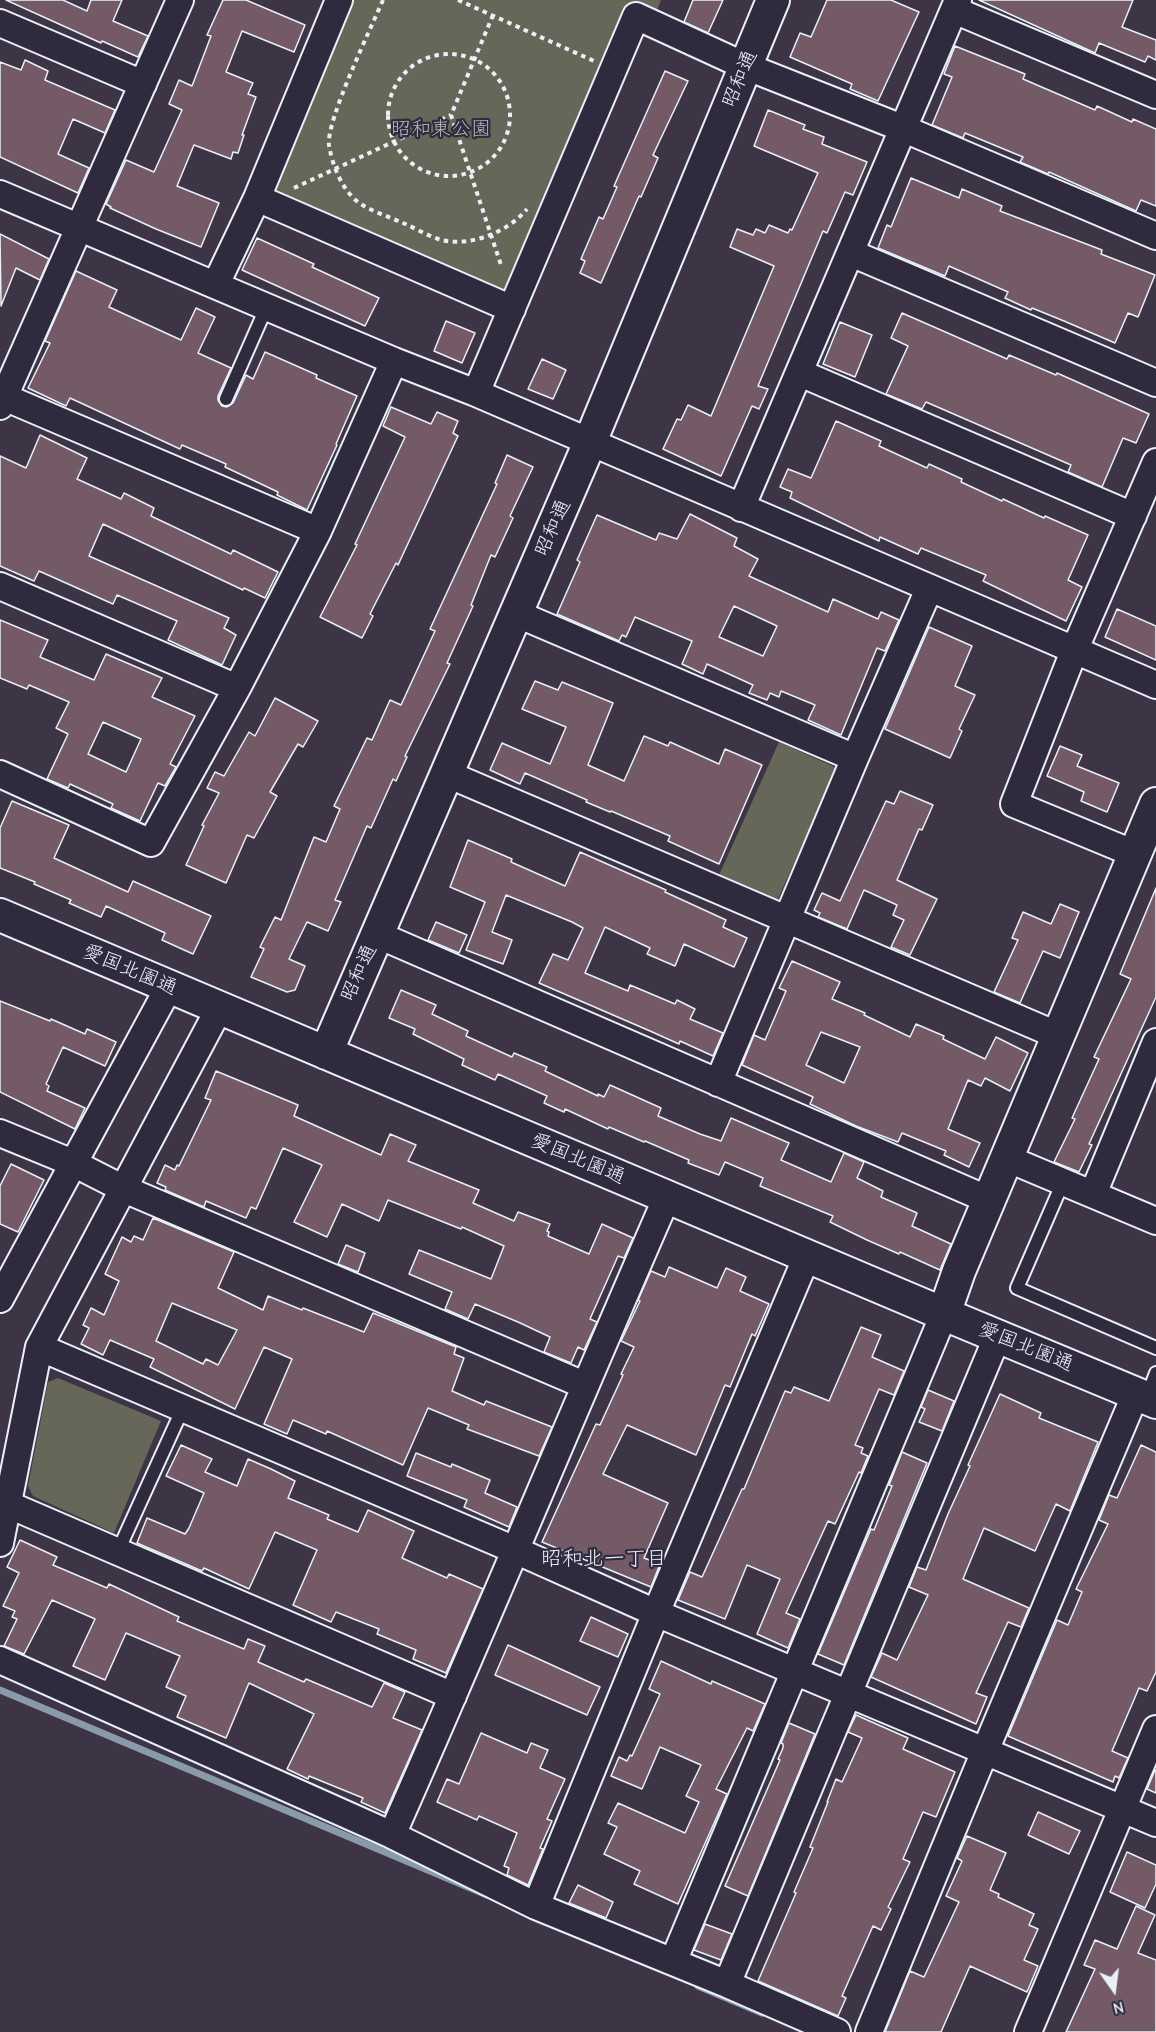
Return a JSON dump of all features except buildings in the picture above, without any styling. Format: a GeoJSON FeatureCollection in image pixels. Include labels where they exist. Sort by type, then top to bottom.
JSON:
{"type":"FeatureCollection","features":[{"type":"Feature","properties":{"kind":"street"},"geometry":{"type":"LineString","coordinates":[[180,0],[2,401],[318,531]]}},
{"type":"Feature","properties":{"kind":"street"},"geometry":{"type":"LineString","coordinates":[[216,284],[257,198],[339,0]]}},
{"type":"Feature","properties":{"kind":"street","name":"昭和通"},"geometry":{"type":"LineString","coordinates":[[326,1053],[590,442],[774,0]]}},
{"type":"Feature","properties":{"kind":"street"},"geometry":{"type":"LineString","coordinates":[[741,508],[956,5],[1156,95]]}},
{"type":"Feature","properties":{"kind":"street"},"geometry":{"type":"LineString","coordinates":[[476,393],[512,309],[602,65],[636,16],[745,66],[1156,236]]}},
{"type":"Feature","properties":{"kind":"street"},"geometry":{"type":"LineString","coordinates":[[0,23],[143,84]]}},
{"type":"Feature","properties":{"kind":"street"},"geometry":{"type":"LineString","coordinates":[[0,194],[394,361],[476,393],[1156,685]]}},
{"type":"Feature","properties":{"kind":"street"},"geometry":{"type":"LineString","coordinates":[[257,198],[512,309]]}},
{"type":"Feature","properties":{"kind":"street"},"geometry":{"type":"LineString","coordinates":[[851,253],[1156,383]]}},
{"type":"Feature","properties":{"kind":"street"},"geometry":{"type":"LineString","coordinates":[[0,774],[151,843],[237,688],[318,531],[394,361]]}},
{"type":"Feature","properties":{"kind":"street"},"geometry":{"type":"LineString","coordinates":[[800,373],[1133,516]]}},
{"type":"Feature","properties":{"kind":"street"},"geometry":{"type":"LineString","coordinates":[[1135,854],[1014,804],[1074,651],[1156,462]]}},
{"type":"Feature","properties":{"kind":"street"},"geometry":{"type":"LineString","coordinates":[[0,586],[237,688]]}},
{"type":"Feature","properties":{"kind":"street"},"geometry":{"type":"LineString","coordinates":[[718,1083],[929,589]]}},
{"type":"Feature","properties":{"kind":"street"},"geometry":{"type":"LineString","coordinates":[[515,613],[855,758]]}},
{"type":"Feature","properties":{"kind":"street"},"geometry":{"type":"LineString","coordinates":[[446,773],[1059,1036]]}},
{"type":"Feature","properties":{"kind":"street"},"geometry":{"type":"LineString","coordinates":[[673,1962],[944,1314],[959,1271],[1006,1158],[1156,804]]}},
{"type":"Feature","properties":{"kind":"street","name":"愛国北園通"},"geometry":{"type":"LineString","coordinates":[[0,915],[944,1314],[1149,1391]]}},
{"type":"Feature","properties":{"kind":"street"},"geometry":{"type":"LineString","coordinates":[[376,934],[989,1200]]}},
{"type":"Feature","properties":{"kind":"street"},"geometry":{"type":"LineString","coordinates":[[0,1299],[169,987]]}},
{"type":"Feature","properties":{"kind":"street"},"geometry":{"type":"LineString","coordinates":[[0,1543],[4,1503],[39,1347],[220,1007]]}},
{"type":"Feature","properties":{"kind":"street"},"geometry":{"type":"LineString","coordinates":[[1093,1194],[1151,1068],[1156,1042]]}},
{"type":"Feature","properties":{"kind":"street"},"geometry":{"type":"LineString","coordinates":[[0,1133],[584,1385]]}},
{"type":"Feature","properties":{"kind":"street"},"geometry":{"type":"LineString","coordinates":[[1006,1158],[1156,1221]]}},
{"type":"Feature","properties":{"kind":"street"},"geometry":{"type":"LineString","coordinates":[[392,1835],[584,1385],[667,1197]]}},
{"type":"Feature","properties":{"kind":"street"},"geometry":{"type":"LineString","coordinates":[[536,1906],[807,1256]]}},
{"type":"Feature","properties":{"kind":"street"},"geometry":{"type":"LineString","coordinates":[[727,1983],[998,1335]]}},
{"type":"Feature","properties":{"kind":"street"},"geometry":{"type":"LineString","coordinates":[[39,1347],[515,1550],[656,1614],[1156,1823]]}},
{"type":"Feature","properties":{"kind":"street"},"geometry":{"type":"LineString","coordinates":[[869,2032],[985,1751],[1149,1391]]}},
{"type":"Feature","properties":{"kind":"street"},"geometry":{"type":"LineString","coordinates":[[4,1503],[453,1696]]}},
{"type":"Feature","properties":{"kind":"street"},"geometry":{"type":"LineString","coordinates":[[0,1660],[392,1835],[536,1906],[727,1983],[837,2032]]}},
{"type":"Feature","properties":{"kind":"street"},"geometry":{"type":"LineString","coordinates":[[1028,2032],[1156,1729]]}},
{"type":"Feature","properties":{"kind":"lane"},"geometry":{"type":"LineString","coordinates":[[226,399],[267,306]]}},
{"type":"Feature","properties":{"kind":"lane"},"geometry":{"type":"LineString","coordinates":[[1063,1182],[1017,1288],[1156,1348]]}},
{"type":"Feature","properties":{"kind":"lane"},"geometry":{"type":"LineString","coordinates":[[118,1551],[183,1408]]}},
{"type":"Feature","properties":{"kind":"path"},"geometry":{"type":"LineString","coordinates":[[382,0],[335,114],[329,143],[335,168],[347,190],[360,204],[441,240],[468,240],[490,235],[513,224],[527,210],[531,199]]}},
{"type":"Feature","properties":{"kind":"path"},"geometry":{"type":"LineString","coordinates":[[458,0],[602,65]]}},
{"type":"Feature","properties":{"kind":"path"},"geometry":{"type":"LineString","coordinates":[[493,15],[451,115],[505,278]]}},
{"type":"Feature","properties":{"kind":"path"},"geometry":{"type":"LineString","coordinates":[[595,50],[602,65]]}},
{"type":"Feature","properties":{"kind":"path"},"geometry":{"type":"LineString","coordinates":[[449,53],[474,61],[486,68],[506,94],[510,111],[509,131],[501,150],[488,164],[470,173],[445,177],[421,170],[409,161],[395,141],[390,128],[389,111],[393,90],[417,63],[433,55],[449,53]]}},
{"type":"Feature","properties":{"kind":"path"},"geometry":{"type":"LineString","coordinates":[[586,70],[602,65]]}},
{"type":"Feature","properties":{"kind":"path"},"geometry":{"type":"LineString","coordinates":[[290,190],[451,115]]}},
{"type":"Feature","properties":{"kind":"green space","name":"昭和東公園"},"geometry":{"type":"Polygon","coordinates":[[[348,0],[661,0],[655,15],[634,6],[508,299],[267,192],[348,0]]]}},
{"type":"Feature","properties":{"kind":"green space"},"geometry":{"type":"Polygon","coordinates":[[[779,742],[837,768],[777,901],[719,875],[779,742]]]}},
{"type":"Feature","properties":{"kind":"green space"},"geometry":{"type":"Polygon","coordinates":[[[58,1378],[161,1421],[114,1533],[33,1496],[28,1486],[48,1382],[58,1378]]]}},
{"type":"Feature","properties":{"kind":"waterway"},"geometry":{"type":"LineString","coordinates":[[0,1690],[487,1895]]}},
{"type":"Feature","properties":{"kind":"waterway"},"geometry":{"type":"LineString","coordinates":[[698,1986],[762,2013]]}},
{"type":"Feature","properties":{"kind":"district","name":"昭和北一丁目"},"geometry":{"type":"Point","coordinates":[604,1559]}}]}
